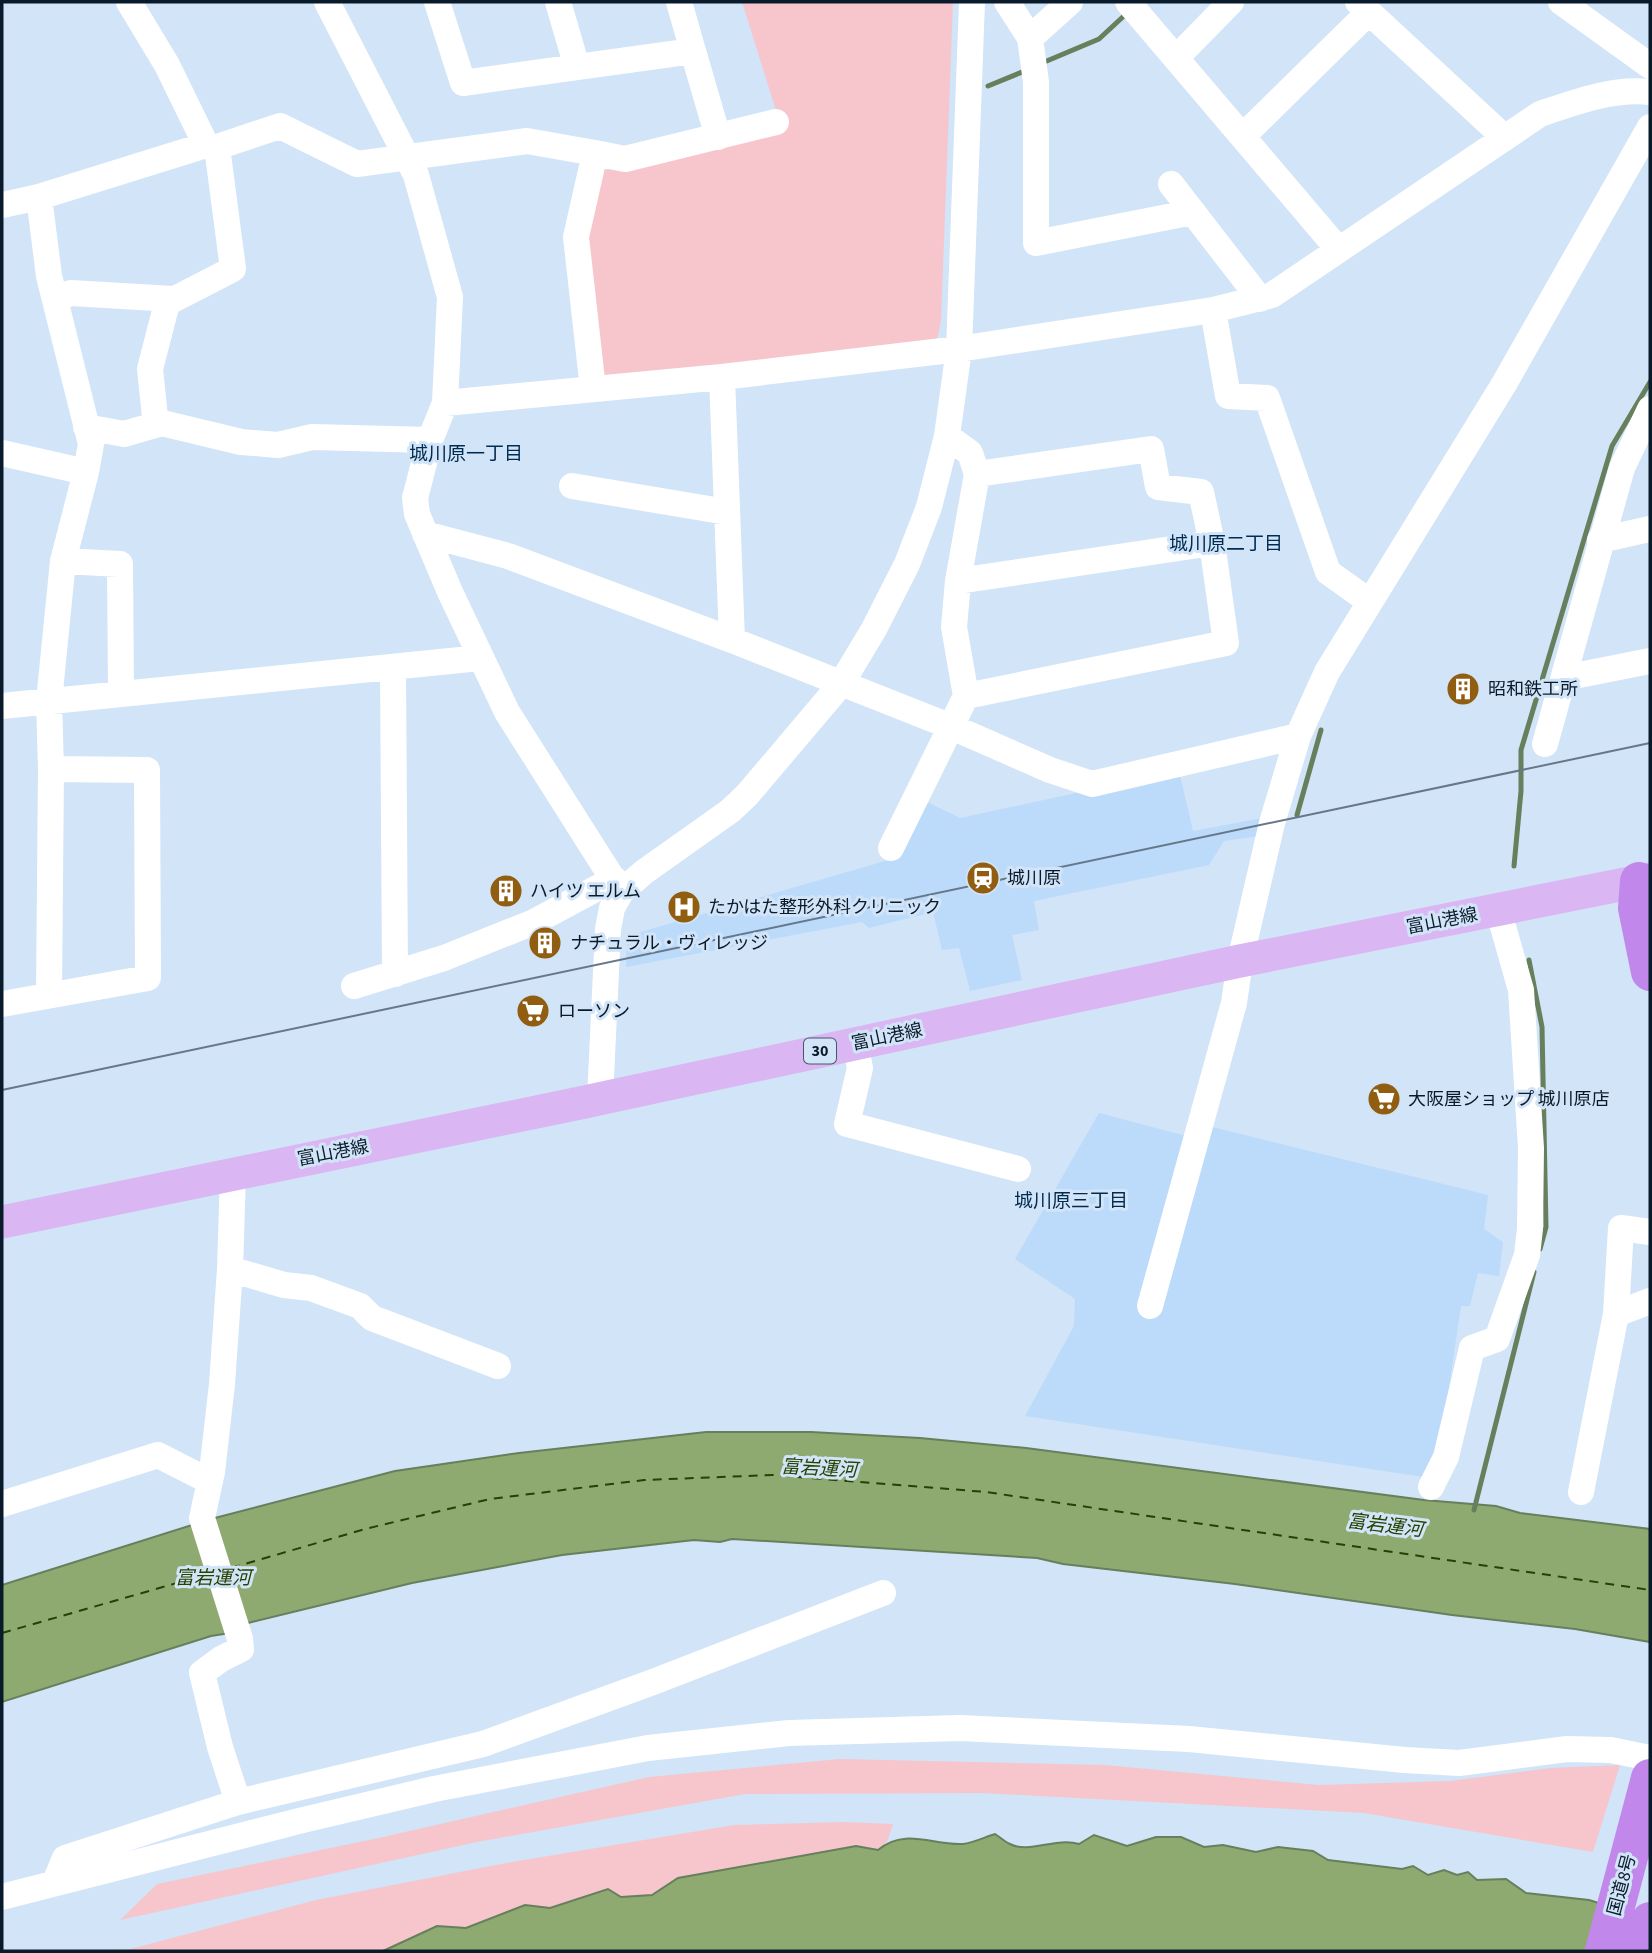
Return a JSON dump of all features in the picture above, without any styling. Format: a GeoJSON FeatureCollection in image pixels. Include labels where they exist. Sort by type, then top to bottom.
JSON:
{"type":"FeatureCollection","features":[{"type":"Feature","properties":{"kind":"highway"},"geometry":{"type":"LineString","coordinates":[[1647,887],[1637,908],[1650,972]]}},
{"type":"Feature","properties":{"kind":"highway","name":"国道8号"},"geometry":{"type":"LineString","coordinates":[[1605,1951],[1650,1778]]}},
{"type":"Feature","properties":{"kind":"highway","name":"国道8号"},"geometry":{"type":"LineString","coordinates":[[1643,1951],[1650,1921]]}},
{"type":"Feature","properties":{"kind":"main road","name":"富山港線"},"geometry":{"type":"LineString","coordinates":[[2,1222],[600,1099],[1240,961],[1498,909],[1647,887]]}},
{"type":"Feature","properties":{"kind":"street"},"geometry":{"type":"LineString","coordinates":[[129,2],[212,146],[233,269],[167,303],[150,369],[155,417],[162,423],[241,442],[278,445],[312,437],[430,440]]}},
{"type":"Feature","properties":{"kind":"street"},"geometry":{"type":"LineString","coordinates":[[327,2],[415,175],[450,297],[445,403],[430,440],[415,498],[417,514],[480,658],[507,712],[617,885],[608,929],[600,1099]]}},
{"type":"Feature","properties":{"kind":"street"},"geometry":{"type":"LineString","coordinates":[[437,2],[463,83],[693,51]]}},
{"type":"Feature","properties":{"kind":"street"},"geometry":{"type":"LineString","coordinates":[[558,2],[577,67]]}},
{"type":"Feature","properties":{"kind":"street"},"geometry":{"type":"LineString","coordinates":[[679,2],[718,136]]}},
{"type":"Feature","properties":{"kind":"street"},"geometry":{"type":"LineString","coordinates":[[354,986],[444,958],[534,922],[644,872],[730,811],[747,795],[841,684],[874,629],[907,564],[929,507],[947,436],[959,349],[972,2]]}},
{"type":"Feature","properties":{"kind":"street"},"geometry":{"type":"LineString","coordinates":[[1007,2],[1030,38],[1036,82],[1035,243],[1193,212]]}},
{"type":"Feature","properties":{"kind":"street"},"geometry":{"type":"LineString","coordinates":[[1030,38],[1070,2]]}},
{"type":"Feature","properties":{"kind":"street"},"geometry":{"type":"LineString","coordinates":[[1128,2],[1338,249]]}},
{"type":"Feature","properties":{"kind":"street"},"geometry":{"type":"LineString","coordinates":[[1176,58],[1231,2]]}},
{"type":"Feature","properties":{"kind":"street"},"geometry":{"type":"LineString","coordinates":[[1561,2],[1650,66]]}},
{"type":"Feature","properties":{"kind":"street"},"geometry":{"type":"LineString","coordinates":[[1242,136],[1364,7],[1505,138]]}},
{"type":"Feature","properties":{"kind":"street"},"geometry":{"type":"LineString","coordinates":[[445,403],[722,377],[959,349],[1213,310],[1260,299],[1272,295],[1540,114],[1575,102],[1631,90],[1650,92]]}},
{"type":"Feature","properties":{"kind":"street"},"geometry":{"type":"LineString","coordinates":[[2,205],[39,197],[280,126],[357,164],[527,141],[625,159],[776,122]]}},
{"type":"Feature","properties":{"kind":"street"},"geometry":{"type":"LineString","coordinates":[[1150,1306],[1234,1003],[1240,961],[1272,823],[1297,736],[1327,672],[1504,384],[1650,127]]}},
{"type":"Feature","properties":{"kind":"street"},"geometry":{"type":"LineString","coordinates":[[593,389],[576,237],[595,153]]}},
{"type":"Feature","properties":{"kind":"street"},"geometry":{"type":"LineString","coordinates":[[1171,184],[1260,299]]}},
{"type":"Feature","properties":{"kind":"street"},"geometry":{"type":"LineString","coordinates":[[39,197],[49,276],[90,444],[86,472],[64,561],[49,701],[49,994]]}},
{"type":"Feature","properties":{"kind":"street"},"geometry":{"type":"LineString","coordinates":[[55,299],[71,293],[173,299]]}},
{"type":"Feature","properties":{"kind":"street"},"geometry":{"type":"LineString","coordinates":[[1213,310],[1228,396],[1267,398],[1328,572],[1370,602]]}},
{"type":"Feature","properties":{"kind":"street"},"geometry":{"type":"LineString","coordinates":[[722,377],[732,640]]}},
{"type":"Feature","properties":{"kind":"street"},"geometry":{"type":"LineString","coordinates":[[1545,744],[1622,468],[1650,409]]}},
{"type":"Feature","properties":{"kind":"street"},"geometry":{"type":"LineString","coordinates":[[86,427],[124,434],[162,423]]}},
{"type":"Feature","properties":{"kind":"street"},"geometry":{"type":"LineString","coordinates":[[891,848],[967,696],[954,627],[958,581],[978,474],[970,453],[947,436]]}},
{"type":"Feature","properties":{"kind":"street"},"geometry":{"type":"LineString","coordinates":[[967,696],[1226,643],[1212,543],[1201,492],[1158,487],[1151,449],[978,474]]}},
{"type":"Feature","properties":{"kind":"street"},"geometry":{"type":"LineString","coordinates":[[2,453],[86,472]]}},
{"type":"Feature","properties":{"kind":"street"},"geometry":{"type":"LineString","coordinates":[[572,486],[727,512]]}},
{"type":"Feature","properties":{"kind":"street"},"geometry":{"type":"LineString","coordinates":[[1600,540],[1650,529]]}},
{"type":"Feature","properties":{"kind":"street"},"geometry":{"type":"LineString","coordinates":[[425,534],[508,556],[812,670],[1050,770],[1091,784],[1297,736]]}},
{"type":"Feature","properties":{"kind":"street"},"geometry":{"type":"LineString","coordinates":[[958,581],[1212,543]]}},
{"type":"Feature","properties":{"kind":"street"},"geometry":{"type":"LineString","coordinates":[[64,561],[120,564],[121,692]]}},
{"type":"Feature","properties":{"kind":"street"},"geometry":{"type":"LineString","coordinates":[[2,706],[480,658]]}},
{"type":"Feature","properties":{"kind":"street"},"geometry":{"type":"LineString","coordinates":[[1564,678],[1650,661]]}},
{"type":"Feature","properties":{"kind":"street"},"geometry":{"type":"LineString","coordinates":[[393,667],[395,974]]}},
{"type":"Feature","properties":{"kind":"street"},"geometry":{"type":"LineString","coordinates":[[2,1004],[148,978],[147,770],[51,769]]}},
{"type":"Feature","properties":{"kind":"street"},"geometry":{"type":"LineString","coordinates":[[1432,1487],[1446,1457],[1472,1348],[1497,1339],[1527,1255],[1530,1229],[1531,1148],[1524,1017],[1521,990],[1498,909]]}},
{"type":"Feature","properties":{"kind":"street"},"geometry":{"type":"LineString","coordinates":[[855,1043],[860,1068],[847,1124],[1018,1169]]}},
{"type":"Feature","properties":{"kind":"street"},"geometry":{"type":"LineString","coordinates":[[233,1173],[222,1384],[202,1518],[241,1649],[202,1673],[220,1747],[238,1802]]}},
{"type":"Feature","properties":{"kind":"street"},"geometry":{"type":"LineString","coordinates":[[1581,1492],[1616,1314],[1621,1228],[1650,1232]]}},
{"type":"Feature","properties":{"kind":"street"},"geometry":{"type":"LineString","coordinates":[[230,1269],[284,1285],[312,1288],[360,1306],[372,1318],[498,1366]]}},
{"type":"Feature","properties":{"kind":"street"},"geometry":{"type":"LineString","coordinates":[[1616,1314],[1650,1301]]}},
{"type":"Feature","properties":{"kind":"street"},"geometry":{"type":"LineString","coordinates":[[2,1504],[158,1455],[209,1481]]}},
{"type":"Feature","properties":{"kind":"street"},"geometry":{"type":"LineString","coordinates":[[55,1882],[65,1858],[238,1802],[482,1744],[653,1682],[883,1593]]}},
{"type":"Feature","properties":{"kind":"street"},"geometry":{"type":"LineString","coordinates":[[2,1897],[435,1789],[648,1748],[789,1733],[974,1729],[1189,1739],[1459,1763],[1567,1749],[1611,1750],[1650,1758]]}},
{"type":"Feature","properties":{"kind":"shaded area"},"geometry":{"type":"Polygon","coordinates":[[[742,2],[953,2],[941,321],[936,344],[604,378],[584,242],[599,170],[625,169],[783,133],[742,2]]]}},
{"type":"Feature","properties":{"kind":"shaded area"},"geometry":{"type":"Polygon","coordinates":[[[1179,771],[1193,831],[1263,818],[1259,836],[1224,841],[1209,865],[1034,901],[1039,930],[1012,935],[1022,980],[970,991],[959,948],[942,950],[933,912],[869,928],[862,922],[626,967],[627,936],[892,859],[925,801],[960,818],[1179,771]]]}},
{"type":"Feature","properties":{"kind":"shaded area"},"geometry":{"type":"Polygon","coordinates":[[[1099,1113],[1190,1137],[1212,1127],[1488,1195],[1484,1229],[1503,1242],[1499,1276],[1478,1273],[1470,1306],[1461,1306],[1440,1449],[1430,1478],[1025,1416],[1074,1326],[1075,1299],[1015,1259],[1099,1113]]]}},
{"type":"Feature","properties":{"kind":"shaded area"},"geometry":{"type":"Polygon","coordinates":[[[840,1759],[1105,1765],[1319,1785],[1450,1781],[1551,1768],[1620,1765],[1593,1852],[1364,1813],[981,1793],[745,1794],[477,1842],[120,1920],[157,1884],[374,1839],[649,1777],[840,1759]]]}},
{"type":"Feature","properties":{"kind":"shaded area"},"geometry":{"type":"Polygon","coordinates":[[[844,1822],[893,1824],[887,1842],[878,1850],[856,1846],[679,1878],[652,1895],[621,1897],[608,1890],[550,1908],[525,1905],[466,1928],[437,1926],[383,1951],[123,1951],[316,1900],[501,1864],[734,1825],[844,1822]]]}},
{"type":"Feature","properties":{"kind":"water","name":"富岩運河"},"geometry":{"type":"Polygon","coordinates":[[[706,1432],[811,1432],[920,1438],[1026,1448],[1424,1500],[1496,1506],[1520,1513],[1650,1529],[1650,1642],[1575,1629],[1063,1564],[1037,1558],[732,1539],[720,1542],[694,1540],[562,1555],[412,1583],[248,1623],[230,1633],[211,1636],[2,1702],[2,1585],[211,1519],[395,1471],[519,1453],[706,1432]]]}},
{"type":"Feature","properties":{"kind":"water"},"geometry":{"type":"Polygon","coordinates":[[[995,1834],[1017,1847],[1061,1842],[1079,1844],[1094,1835],[1127,1846],[1156,1837],[1181,1837],[1204,1847],[1223,1845],[1256,1852],[1278,1847],[1313,1851],[1328,1860],[1402,1869],[1413,1866],[1428,1875],[1444,1870],[1457,1875],[1468,1872],[1477,1880],[1506,1879],[1526,1893],[1589,1900],[1650,1919],[1650,1951],[383,1951],[437,1926],[466,1928],[525,1905],[550,1908],[608,1889],[621,1897],[652,1895],[678,1878],[856,1846],[878,1850],[888,1843],[909,1839],[963,1844],[995,1834]]]}},
{"type":"Feature","properties":{"kind":"waterway"},"geometry":{"type":"LineString","coordinates":[[1042,63],[1099,39],[1126,14]]}},
{"type":"Feature","properties":{"kind":"waterway"},"geometry":{"type":"LineString","coordinates":[[988,86],[1027,70]]}},
{"type":"Feature","properties":{"kind":"waterway"},"geometry":{"type":"LineString","coordinates":[[1514,866],[1521,791],[1521,750],[1612,446],[1650,382]]}},
{"type":"Feature","properties":{"kind":"waterway"},"geometry":{"type":"LineString","coordinates":[[1297,815],[1321,730]]}},
{"type":"Feature","properties":{"kind":"waterway"},"geometry":{"type":"LineString","coordinates":[[1529,960],[1542,1027],[1546,1227],[1540,1249]]}},
{"type":"Feature","properties":{"kind":"waterway"},"geometry":{"type":"LineString","coordinates":[[1474,1510],[1534,1272]]}},
{"type":"Feature","properties":{"kind":"ferry route"},"geometry":{"type":"LineString","coordinates":[[231,1568],[365,1529],[490,1499],[644,1480],[773,1475],[986,1492],[1650,1590]]}},
{"type":"Feature","properties":{"kind":"ferry route"},"geometry":{"type":"LineString","coordinates":[[2,1633],[205,1575]]}},
{"type":"Feature","properties":{"kind":"tram line"},"geometry":{"type":"LineString","coordinates":[[2,1090],[1650,743]]}},
{"type":"Feature","properties":{"kind":"place","name":"昭和鉄工所"},"geometry":{"type":"Point","coordinates":[1463,689]}},
{"type":"Feature","properties":{"kind":"place","name":"城川原"},"geometry":{"type":"Point","coordinates":[983,878]}},
{"type":"Feature","properties":{"kind":"place","name":"ハイツ エルム"},"geometry":{"type":"Point","coordinates":[506,891]}},
{"type":"Feature","properties":{"kind":"place","name":"たかはた整形外科クリニック"},"geometry":{"type":"Point","coordinates":[684,907]}},
{"type":"Feature","properties":{"kind":"place","name":"ナチュラル・ヴィレッジ"},"geometry":{"type":"Point","coordinates":[545,943]}},
{"type":"Feature","properties":{"kind":"place","name":"ローソン"},"geometry":{"type":"Point","coordinates":[533,1011]}},
{"type":"Feature","properties":{"kind":"place","name":"大阪屋ショップ 城川原店"},"geometry":{"type":"Point","coordinates":[1384,1099]}},
{"type":"Feature","properties":{"kind":"district","name":"城川原一丁目"},"geometry":{"type":"Point","coordinates":[466,454]}},
{"type":"Feature","properties":{"kind":"district","name":"城川原二丁目"},"geometry":{"type":"Point","coordinates":[1226,544]}},
{"type":"Feature","properties":{"kind":"district","name":"城川原三丁目"},"geometry":{"type":"Point","coordinates":[1071,1201]}}]}
